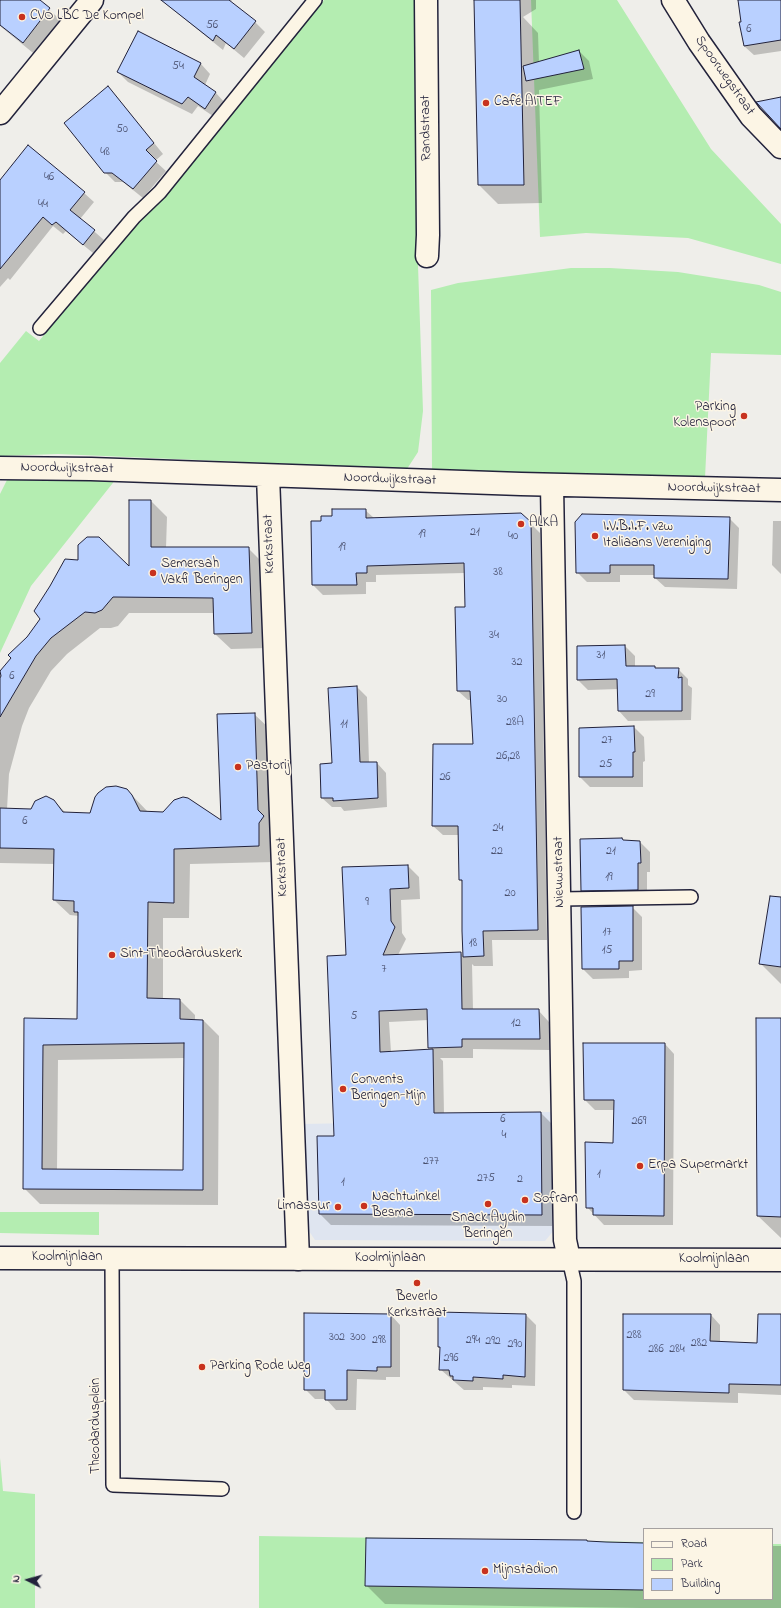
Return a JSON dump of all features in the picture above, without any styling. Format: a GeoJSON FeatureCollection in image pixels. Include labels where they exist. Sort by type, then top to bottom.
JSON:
{"type":"FeatureCollection","features":[{"type":"Feature","properties":{"kind":"street"},"geometry":{"type":"LineString","coordinates":[[0,113],[92,0]]}},
{"type":"Feature","properties":{"kind":"street","name":"Randstraat"},"geometry":{"type":"LineString","coordinates":[[426,0],[427,256]]}},
{"type":"Feature","properties":{"kind":"street","name":"Spoorwegstraat"},"geometry":{"type":"LineString","coordinates":[[673,0],[699,42],[751,116],[781,147]]}},
{"type":"Feature","properties":{"kind":"street","name":"Noordwijkstraat"},"geometry":{"type":"LineString","coordinates":[[0,468],[91,469],[552,485],[781,490]]}},
{"type":"Feature","properties":{"kind":"street","name":"Kerkstraat"},"geometry":{"type":"LineString","coordinates":[[268,476],[298,1259]]}},
{"type":"Feature","properties":{"kind":"street","name":"Nieuwstraat"},"geometry":{"type":"LineString","coordinates":[[552,485],[565,1240],[569,1259]]}},
{"type":"Feature","properties":{"kind":"street","name":"Koolmijnlaan"},"geometry":{"type":"LineString","coordinates":[[0,1258],[781,1260]]}},
{"type":"Feature","properties":{"kind":"lane"},"geometry":{"type":"LineString","coordinates":[[40,328],[134,217],[160,192],[315,0]]}},
{"type":"Feature","properties":{"kind":"lane"},"geometry":{"type":"LineString","coordinates":[[560,899],[691,897]]}},
{"type":"Feature","properties":{"kind":"lane","name":"Theodardusplein"},"geometry":{"type":"LineString","coordinates":[[112,1258],[113,1485],[222,1489]]}},
{"type":"Feature","properties":{"kind":"lane"},"geometry":{"type":"LineString","coordinates":[[569,1259],[574,1281],[574,1512]]}},
{"type":"Feature","properties":{"kind":"shaded area"},"geometry":{"type":"Polygon","coordinates":[[[554,1112],[555,1229],[545,1241],[315,1240],[307,1228],[302,1124],[464,1121],[465,1113],[554,1112]]]}},
{"type":"Feature","properties":{"kind":"green space"},"geometry":{"type":"Polygon","coordinates":[[[324,0],[414,0],[416,207],[423,411],[418,452],[407,469],[58,454],[0,456],[0,363],[26,331],[39,341],[137,224],[165,197],[324,0]]]}},
{"type":"Feature","properties":{"kind":"green space"},"geometry":{"type":"Polygon","coordinates":[[[531,0],[617,0],[711,149],[781,224],[781,264],[688,238],[586,233],[540,237],[531,0]]]}},
{"type":"Feature","properties":{"kind":"green space"},"geometry":{"type":"Polygon","coordinates":[[[571,268],[610,268],[678,272],[759,285],[781,292],[781,355],[711,353],[705,478],[432,470],[431,290],[458,283],[571,268]]]}},
{"type":"Feature","properties":{"kind":"green space"},"geometry":{"type":"Polygon","coordinates":[[[8,478],[116,479],[31,586],[0,653],[0,494],[8,478]]]}},
{"type":"Feature","properties":{"kind":"green space"},"geometry":{"type":"Polygon","coordinates":[[[0,1212],[99,1212],[99,1235],[0,1233],[0,1212]]]}},
{"type":"Feature","properties":{"kind":"green space"},"geometry":{"type":"Polygon","coordinates":[[[0,1458],[3,1491],[35,1494],[35,1608],[0,1608],[0,1458]]]}},
{"type":"Feature","properties":{"kind":"green space","name":"Mijnstadion"},"geometry":{"type":"Polygon","coordinates":[[[259,1536],[643,1542],[643,1600],[773,1600],[773,1544],[781,1544],[781,1608],[259,1608],[259,1536]]]}},
{"type":"Feature","properties":{"kind":"building","name":"CVO LBC De Kompel"},"geometry":{"type":"Polygon","coordinates":[[[0,0],[40,0],[50,8],[23,43],[0,25],[0,0]]]}},
{"type":"Feature","properties":{"kind":"building"},"geometry":{"type":"Polygon","coordinates":[[[161,0],[229,0],[256,21],[234,49],[216,35],[213,41],[161,0]]]}},
{"type":"Feature","properties":{"kind":"building"},"geometry":{"type":"Polygon","coordinates":[[[474,0],[520,0],[524,185],[478,185],[474,0]]]}},
{"type":"Feature","properties":{"kind":"building"},"geometry":{"type":"Polygon","coordinates":[[[738,0],[781,0],[781,40],[744,46],[739,22],[741,22],[738,0]]]}},
{"type":"Feature","properties":{"kind":"building"},"geometry":{"type":"Polygon","coordinates":[[[138,31],[201,63],[194,77],[216,92],[205,109],[188,97],[182,104],[117,72],[138,31]]]}},
{"type":"Feature","properties":{"kind":"building"},"geometry":{"type":"Polygon","coordinates":[[[579,50],[584,69],[526,81],[523,66],[579,50]]]}},
{"type":"Feature","properties":{"kind":"building"},"geometry":{"type":"Polygon","coordinates":[[[108,86],[154,143],[146,150],[157,161],[133,189],[112,173],[104,173],[64,123],[108,86]]]}},
{"type":"Feature","properties":{"kind":"building"},"geometry":{"type":"Polygon","coordinates":[[[781,97],[781,129],[756,102],[781,97]]]}},
{"type":"Feature","properties":{"kind":"building"},"geometry":{"type":"Polygon","coordinates":[[[28,145],[85,192],[70,210],[95,230],[83,245],[56,222],[52,225],[43,217],[0,269],[0,180],[28,145]]]}},
{"type":"Feature","properties":{"kind":"building","name":"Semersah Vakfi Beringen"},"geometry":{"type":"Polygon","coordinates":[[[129,500],[151,500],[151,547],[249,547],[252,633],[214,634],[213,598],[113,597],[102,610],[95,613],[85,612],[51,638],[36,656],[0,717],[0,671],[11,658],[8,655],[27,637],[40,619],[34,611],[65,559],[78,560],[78,545],[87,537],[99,537],[129,566],[129,500]]]}},
{"type":"Feature","properties":{"kind":"building"},"geometry":{"type":"Polygon","coordinates":[[[332,509],[366,509],[366,518],[521,513],[531,522],[538,930],[483,931],[484,956],[463,957],[462,880],[459,880],[458,826],[432,826],[433,744],[473,744],[470,691],[457,691],[455,607],[465,607],[464,563],[367,566],[367,573],[356,573],[357,585],[312,585],[311,521],[321,521],[321,516],[332,516],[332,509]]]}},
{"type":"Feature","properties":{"kind":"building"},"geometry":{"type":"Polygon","coordinates":[[[582,514],[730,517],[728,579],[654,578],[654,565],[610,565],[610,573],[576,573],[575,522],[582,514]]]}},
{"type":"Feature","properties":{"kind":"building"},"geometry":{"type":"Polygon","coordinates":[[[625,645],[626,666],[679,668],[678,678],[682,677],[682,711],[618,711],[617,679],[577,680],[577,646],[625,645]]]}},
{"type":"Feature","properties":{"kind":"building"},"geometry":{"type":"Polygon","coordinates":[[[357,686],[360,762],[377,762],[378,798],[333,801],[333,798],[321,798],[320,764],[332,763],[328,688],[357,686]]]}},
{"type":"Feature","properties":{"kind":"building"},"geometry":{"type":"Polygon","coordinates":[[[255,713],[258,810],[264,816],[259,823],[259,846],[174,849],[174,903],[148,902],[147,998],[180,999],[180,1019],[203,1020],[203,1190],[23,1189],[24,1018],[77,1019],[78,912],[74,912],[74,901],[53,900],[54,849],[0,848],[0,808],[31,809],[35,801],[46,796],[54,800],[63,812],[90,813],[95,797],[98,793],[106,787],[116,786],[127,789],[132,795],[140,811],[163,812],[174,800],[183,797],[188,798],[221,820],[217,714],[255,713]],[[184,1043],[43,1045],[42,1169],[183,1170],[184,1043]]]}},
{"type":"Feature","properties":{"kind":"building"},"geometry":{"type":"Polygon","coordinates":[[[634,726],[635,752],[633,752],[633,777],[579,777],[579,728],[634,726]]]}},
{"type":"Feature","properties":{"kind":"building"},"geometry":{"type":"Polygon","coordinates":[[[622,838],[623,840],[640,841],[641,863],[638,863],[638,890],[581,891],[580,839],[622,838]]]}},
{"type":"Feature","properties":{"kind":"building"},"geometry":{"type":"Polygon","coordinates":[[[408,865],[409,888],[390,889],[391,921],[395,927],[383,955],[461,952],[462,1009],[539,1009],[540,1039],[462,1039],[462,1047],[428,1048],[427,1009],[379,1011],[380,1052],[433,1049],[434,1113],[541,1112],[542,1215],[319,1214],[317,1136],[334,1136],[327,956],[346,955],[342,867],[408,865]]]}},
{"type":"Feature","properties":{"kind":"building"},"geometry":{"type":"Polygon","coordinates":[[[770,896],[781,897],[781,967],[759,964],[770,896]]]}},
{"type":"Feature","properties":{"kind":"building"},"geometry":{"type":"Polygon","coordinates":[[[633,906],[633,961],[619,961],[619,969],[582,969],[581,907],[633,906]]]}},
{"type":"Feature","properties":{"kind":"building"},"geometry":{"type":"Polygon","coordinates":[[[756,1018],[781,1018],[781,1217],[757,1216],[756,1018]]]}},
{"type":"Feature","properties":{"kind":"building"},"geometry":{"type":"Polygon","coordinates":[[[583,1043],[665,1043],[664,1216],[593,1215],[593,1208],[586,1208],[585,1142],[613,1143],[614,1100],[584,1100],[583,1043]]]}},
{"type":"Feature","properties":{"kind":"building"},"geometry":{"type":"Polygon","coordinates":[[[438,1312],[526,1314],[525,1377],[503,1375],[503,1379],[473,1377],[473,1381],[453,1380],[453,1376],[450,1376],[449,1370],[439,1370],[440,1347],[438,1347],[438,1312]]]}},
{"type":"Feature","properties":{"kind":"building"},"geometry":{"type":"Polygon","coordinates":[[[304,1313],[391,1314],[391,1367],[377,1367],[377,1371],[347,1370],[347,1400],[325,1400],[325,1390],[304,1390],[304,1313]]]}},
{"type":"Feature","properties":{"kind":"building"},"geometry":{"type":"Polygon","coordinates":[[[623,1314],[711,1314],[710,1341],[757,1343],[758,1314],[781,1314],[781,1385],[729,1384],[729,1393],[623,1390],[623,1314]]]}},
{"type":"Feature","properties":{"kind":"building"},"geometry":{"type":"Polygon","coordinates":[[[366,1538],[587,1540],[643,1543],[643,1590],[365,1586],[366,1538]]]}},
{"type":"Feature","properties":{"kind":"place","name":"CVO LBC De Kompel"},"geometry":{"type":"Point","coordinates":[22,17]}},
{"type":"Feature","properties":{"kind":"place","name":"Café AITEF"},"geometry":{"type":"Point","coordinates":[486,103]}},
{"type":"Feature","properties":{"kind":"place","name":"Parking Kolenspoor"},"geometry":{"type":"Point","coordinates":[744,416]}},
{"type":"Feature","properties":{"kind":"place","name":"ALKA"},"geometry":{"type":"Point","coordinates":[521,524]}},
{"type":"Feature","properties":{"kind":"place","name":"I.V.B.I.F. vzw Italiaans Vereniging"},"geometry":{"type":"Point","coordinates":[595,536]}},
{"type":"Feature","properties":{"kind":"place","name":"Semersah Vakfi Beringen"},"geometry":{"type":"Point","coordinates":[153,573]}},
{"type":"Feature","properties":{"kind":"place","name":"Pastorij"},"geometry":{"type":"Point","coordinates":[238,767]}},
{"type":"Feature","properties":{"kind":"place","name":"Sint-Theodarduskerk"},"geometry":{"type":"Point","coordinates":[112,955]}},
{"type":"Feature","properties":{"kind":"place","name":"Convents Beringen-Mijn"},"geometry":{"type":"Point","coordinates":[343,1089]}},
{"type":"Feature","properties":{"kind":"place","name":"Erpa Supermarkt"},"geometry":{"type":"Point","coordinates":[640,1166]}},
{"type":"Feature","properties":{"kind":"place","name":"Sofram"},"geometry":{"type":"Point","coordinates":[525,1200]}},
{"type":"Feature","properties":{"kind":"place","name":"Snack Aydin Beringen"},"geometry":{"type":"Point","coordinates":[488,1204]}},
{"type":"Feature","properties":{"kind":"place","name":"Nachtwinkel Besma"},"geometry":{"type":"Point","coordinates":[364,1206]}},
{"type":"Feature","properties":{"kind":"place","name":"Limassur"},"geometry":{"type":"Point","coordinates":[338,1207]}},
{"type":"Feature","properties":{"kind":"place","name":"Beverlo Kerkstraat"},"geometry":{"type":"Point","coordinates":[417,1283]}},
{"type":"Feature","properties":{"kind":"place","name":"Parking Rode Weg"},"geometry":{"type":"Point","coordinates":[202,1367]}},
{"type":"Feature","properties":{"kind":"place","name":"Mijnstadion"},"geometry":{"type":"Point","coordinates":[485,1571]}}]}
